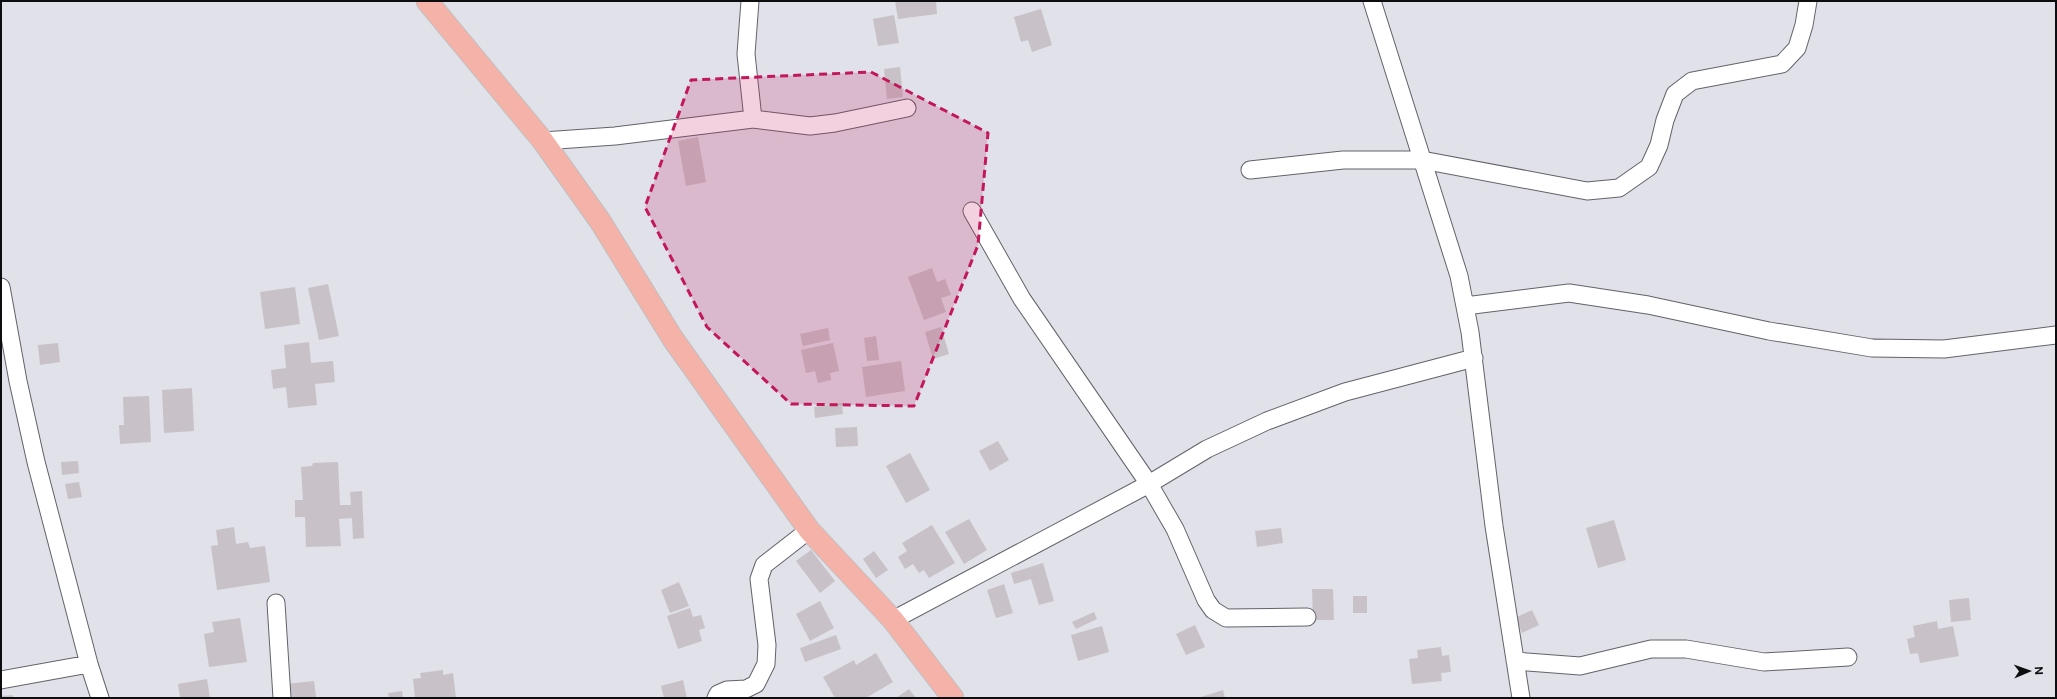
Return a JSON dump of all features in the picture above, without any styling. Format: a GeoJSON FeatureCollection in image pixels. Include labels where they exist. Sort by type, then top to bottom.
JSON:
{"type":"FeatureCollection","features":[{"type":"Feature","properties":{"kind":"main road"},"geometry":{"type":"LineString","coordinates":[[427,1],[543,141],[600,221],[673,340],[809,530],[893,620],[953,698]]}},
{"type":"Feature","properties":{"kind":"street"},"geometry":{"type":"LineString","coordinates":[[750,1],[746,54],[753,119]]}},
{"type":"Feature","properties":{"kind":"street"},"geometry":{"type":"LineString","coordinates":[[1372,1],[1459,276],[1474,358],[1494,526],[1521,698]]}},
{"type":"Feature","properties":{"kind":"street"},"geometry":{"type":"LineString","coordinates":[[1250,170],[1343,160],[1422,160],[1587,191],[1619,188],[1649,167],[1659,145],[1665,120],[1675,94],[1692,81],[1782,64],[1797,48],[1804,25],[1808,1]]}},
{"type":"Feature","properties":{"kind":"street"},"geometry":{"type":"LineString","coordinates":[[543,141],[615,136],[753,119],[810,126],[835,123],[907,108]]}},
{"type":"Feature","properties":{"kind":"street"},"geometry":{"type":"LineString","coordinates":[[972,211],[1022,299],[1149,484],[1174,529],[1206,600],[1213,610],[1226,618],[1307,617]]}},
{"type":"Feature","properties":{"kind":"street"},"geometry":{"type":"LineString","coordinates":[[1,287],[36,462],[89,664],[100,698]]}},
{"type":"Feature","properties":{"kind":"street"},"geometry":{"type":"LineString","coordinates":[[1465,306],[1569,293],[1648,305],[1769,331],[1872,348],[1944,349],[2056,335]]}},
{"type":"Feature","properties":{"kind":"street"},"geometry":{"type":"LineString","coordinates":[[893,620],[1149,484],[1207,448],[1267,421],[1345,392],[1474,358]]}},
{"type":"Feature","properties":{"kind":"street"},"geometry":{"type":"LineString","coordinates":[[716,698],[718,694],[727,690],[746,688],[756,684],[766,664],[767,645],[759,579],[764,565],[768,561],[809,530]]}},
{"type":"Feature","properties":{"kind":"street"},"geometry":{"type":"LineString","coordinates":[[276,603],[282,698]]}},
{"type":"Feature","properties":{"kind":"street"},"geometry":{"type":"LineString","coordinates":[[1515,661],[1580,666],[1650,649],[1686,649],[1764,662],[1848,656]]}},
{"type":"Feature","properties":{"kind":"street"},"geometry":{"type":"LineString","coordinates":[[1,680],[89,664]]}},
{"type":"Feature","properties":{"kind":"highlighted area"},"geometry":{"type":"Polygon","coordinates":[[[871,72],[988,133],[978,245],[914,406],[791,404],[707,327],[645,207],[691,80],[871,72]]]}},
{"type":"Feature","properties":{"kind":"building"},"geometry":{"type":"Polygon","coordinates":[[[895,1],[936,1],[937,14],[898,19],[895,1]]]}},
{"type":"Feature","properties":{"kind":"building"},"geometry":{"type":"Polygon","coordinates":[[[1041,9],[1052,45],[1032,52],[1028,40],[1021,42],[1014,17],[1041,9]]]}},
{"type":"Feature","properties":{"kind":"building"},"geometry":{"type":"Polygon","coordinates":[[[894,15],[899,43],[878,46],[873,19],[894,15]]]}},
{"type":"Feature","properties":{"kind":"building"},"geometry":{"type":"Polygon","coordinates":[[[900,67],[903,97],[887,99],[884,69],[900,67]]]}},
{"type":"Feature","properties":{"kind":"building"},"geometry":{"type":"Polygon","coordinates":[[[698,137],[706,182],[686,186],[678,141],[698,137]]]}},
{"type":"Feature","properties":{"kind":"building"},"geometry":{"type":"Polygon","coordinates":[[[932,268],[937,282],[945,279],[951,295],[941,298],[946,312],[924,320],[908,277],[932,268]]]}},
{"type":"Feature","properties":{"kind":"building"},"geometry":{"type":"Polygon","coordinates":[[[328,284],[339,336],[319,340],[308,288],[328,284]]]}},
{"type":"Feature","properties":{"kind":"building"},"geometry":{"type":"Polygon","coordinates":[[[295,287],[300,324],[265,329],[260,292],[295,287]]]}},
{"type":"Feature","properties":{"kind":"building"},"geometry":{"type":"Polygon","coordinates":[[[941,327],[949,354],[933,359],[925,332],[941,327]]]}},
{"type":"Feature","properties":{"kind":"building"},"geometry":{"type":"Polygon","coordinates":[[[828,328],[830,340],[803,346],[800,334],[828,328]]]}},
{"type":"Feature","properties":{"kind":"building"},"geometry":{"type":"Polygon","coordinates":[[[876,336],[879,360],[867,361],[864,338],[876,336]]]}},
{"type":"Feature","properties":{"kind":"building"},"geometry":{"type":"Polygon","coordinates":[[[309,342],[311,363],[333,361],[335,382],[315,384],[317,405],[288,408],[286,387],[273,389],[271,370],[286,368],[284,345],[309,342]]]}},
{"type":"Feature","properties":{"kind":"building"},"geometry":{"type":"Polygon","coordinates":[[[58,343],[60,362],[40,365],[38,345],[58,343]]]}},
{"type":"Feature","properties":{"kind":"building"},"geometry":{"type":"Polygon","coordinates":[[[833,343],[839,371],[830,373],[831,380],[818,383],[815,371],[806,373],[801,350],[833,343]]]}},
{"type":"Feature","properties":{"kind":"building"},"geometry":{"type":"Polygon","coordinates":[[[901,361],[905,391],[866,397],[862,367],[901,361]]]}},
{"type":"Feature","properties":{"kind":"building"},"geometry":{"type":"Polygon","coordinates":[[[192,388],[194,431],[164,433],[162,390],[192,388]]]}},
{"type":"Feature","properties":{"kind":"building"},"geometry":{"type":"Polygon","coordinates":[[[149,396],[151,442],[120,444],[119,425],[124,425],[123,397],[149,396]]]}},
{"type":"Feature","properties":{"kind":"building"},"geometry":{"type":"Polygon","coordinates":[[[842,403],[843,414],[815,418],[814,407],[842,403]]]}},
{"type":"Feature","properties":{"kind":"building"},"geometry":{"type":"Polygon","coordinates":[[[857,427],[858,446],[836,447],[835,428],[857,427]]]}},
{"type":"Feature","properties":{"kind":"building"},"geometry":{"type":"Polygon","coordinates":[[[998,441],[1009,460],[990,471],[979,451],[998,441]]]}},
{"type":"Feature","properties":{"kind":"building"},"geometry":{"type":"Polygon","coordinates":[[[910,453],[930,490],[906,503],[886,466],[910,453]]]}},
{"type":"Feature","properties":{"kind":"building"},"geometry":{"type":"Polygon","coordinates":[[[78,461],[79,473],[62,475],[61,462],[78,461]]]}},
{"type":"Feature","properties":{"kind":"building"},"geometry":{"type":"Polygon","coordinates":[[[338,462],[340,505],[351,505],[350,492],[362,491],[364,538],[353,539],[352,518],[339,519],[341,546],[306,547],[305,517],[295,517],[295,500],[303,500],[301,467],[312,466],[313,463],[338,462]]]}},
{"type":"Feature","properties":{"kind":"building"},"geometry":{"type":"Polygon","coordinates":[[[79,482],[82,497],[68,499],[65,484],[79,482]]]}},
{"type":"Feature","properties":{"kind":"building"},"geometry":{"type":"Polygon","coordinates":[[[969,519],[987,550],[964,564],[945,532],[969,519]]]}},
{"type":"Feature","properties":{"kind":"building"},"geometry":{"type":"Polygon","coordinates":[[[1614,520],[1626,560],[1598,568],[1586,528],[1614,520]]]}},
{"type":"Feature","properties":{"kind":"building"},"geometry":{"type":"Polygon","coordinates":[[[932,525],[955,563],[929,578],[924,570],[919,573],[913,564],[905,569],[898,557],[907,551],[902,543],[932,525]]]}},
{"type":"Feature","properties":{"kind":"building"},"geometry":{"type":"Polygon","coordinates":[[[234,527],[236,544],[248,542],[250,548],[265,546],[270,582],[217,590],[211,546],[218,545],[216,530],[234,527]]]}},
{"type":"Feature","properties":{"kind":"building"},"geometry":{"type":"Polygon","coordinates":[[[1281,528],[1283,543],[1257,547],[1255,531],[1281,528]]]}},
{"type":"Feature","properties":{"kind":"building"},"geometry":{"type":"Polygon","coordinates":[[[811,550],[835,581],[820,593],[796,561],[811,550]]]}},
{"type":"Feature","properties":{"kind":"building"},"geometry":{"type":"Polygon","coordinates":[[[874,551],[888,570],[876,578],[863,559],[874,551]]]}},
{"type":"Feature","properties":{"kind":"building"},"geometry":{"type":"Polygon","coordinates":[[[1043,563],[1054,601],[1039,605],[1031,579],[1014,584],[1011,573],[1043,563]]]}},
{"type":"Feature","properties":{"kind":"building"},"geometry":{"type":"Polygon","coordinates":[[[679,582],[689,606],[670,613],[661,590],[679,582]]]}},
{"type":"Feature","properties":{"kind":"building"},"geometry":{"type":"Polygon","coordinates":[[[1004,584],[1013,613],[996,618],[987,590],[1004,584]]]}},
{"type":"Feature","properties":{"kind":"building"},"geometry":{"type":"Polygon","coordinates":[[[1312,589],[1333,589],[1334,620],[1313,620],[1312,589]]]}},
{"type":"Feature","properties":{"kind":"building"},"geometry":{"type":"Polygon","coordinates":[[[1353,596],[1367,596],[1367,613],[1353,613],[1353,596]]]}},
{"type":"Feature","properties":{"kind":"building"},"geometry":{"type":"Polygon","coordinates":[[[1969,598],[1971,620],[1951,622],[1949,600],[1969,598]]]}},
{"type":"Feature","properties":{"kind":"building"},"geometry":{"type":"Polygon","coordinates":[[[820,601],[834,628],[810,641],[796,614],[820,601]]]}},
{"type":"Feature","properties":{"kind":"building"},"geometry":{"type":"Polygon","coordinates":[[[690,608],[693,617],[701,615],[705,628],[699,630],[702,641],[678,649],[667,616],[690,608]]]}},
{"type":"Feature","properties":{"kind":"building"},"geometry":{"type":"Polygon","coordinates":[[[1532,610],[1539,625],[1522,633],[1515,618],[1532,610]]]}},
{"type":"Feature","properties":{"kind":"building"},"geometry":{"type":"Polygon","coordinates":[[[1094,612],[1097,619],[1076,629],[1072,622],[1094,612]]]}},
{"type":"Feature","properties":{"kind":"building"},"geometry":{"type":"Polygon","coordinates":[[[240,618],[247,662],[209,667],[204,634],[214,632],[212,622],[240,618]]]}},
{"type":"Feature","properties":{"kind":"building"},"geometry":{"type":"Polygon","coordinates":[[[1937,621],[1938,629],[1953,626],[1959,656],[1920,663],[1918,653],[1910,654],[1907,639],[1915,637],[1913,626],[1937,621]]]}},
{"type":"Feature","properties":{"kind":"building"},"geometry":{"type":"Polygon","coordinates":[[[1195,625],[1205,647],[1186,655],[1176,634],[1195,625]]]}},
{"type":"Feature","properties":{"kind":"building"},"geometry":{"type":"Polygon","coordinates":[[[1102,626],[1109,652],[1078,661],[1071,635],[1102,626]]]}},
{"type":"Feature","properties":{"kind":"building"},"geometry":{"type":"Polygon","coordinates":[[[836,635],[841,649],[805,662],[800,648],[836,635]]]}},
{"type":"Feature","properties":{"kind":"building"},"geometry":{"type":"Polygon","coordinates":[[[1441,647],[1442,656],[1449,655],[1451,672],[1441,673],[1442,681],[1412,684],[1409,659],[1418,658],[1417,650],[1441,647]]]}},
{"type":"Feature","properties":{"kind":"building"},"geometry":{"type":"Polygon","coordinates":[[[876,653],[893,682],[866,698],[835,698],[823,677],[854,660],[856,665],[876,653]]]}},
{"type":"Feature","properties":{"kind":"building"},"geometry":{"type":"Polygon","coordinates":[[[443,670],[443,675],[453,673],[456,698],[415,698],[413,679],[421,678],[420,673],[443,670]]]}},
{"type":"Feature","properties":{"kind":"building"},"geometry":{"type":"Polygon","coordinates":[[[207,679],[210,698],[180,698],[178,684],[207,679]]]}},
{"type":"Feature","properties":{"kind":"building"},"geometry":{"type":"Polygon","coordinates":[[[683,680],[687,698],[664,698],[661,686],[683,680]]]}},
{"type":"Feature","properties":{"kind":"building"},"geometry":{"type":"Polygon","coordinates":[[[314,681],[316,697],[286,698],[285,684],[314,681]]]}},
{"type":"Feature","properties":{"kind":"building"},"geometry":{"type":"Polygon","coordinates":[[[909,689],[916,698],[896,698],[909,689]]]}},
{"type":"Feature","properties":{"kind":"building"},"geometry":{"type":"Polygon","coordinates":[[[1223,690],[1225,698],[1198,698],[1223,690]]]}},
{"type":"Feature","properties":{"kind":"building"},"geometry":{"type":"Polygon","coordinates":[[[402,691],[403,698],[389,698],[388,693],[402,691]]]}},
{"type":"Feature","properties":{"kind":"building"},"geometry":{"type":"Polygon","coordinates":[[[13,695],[13,698],[1,698],[1,696],[13,695]]]}}]}
